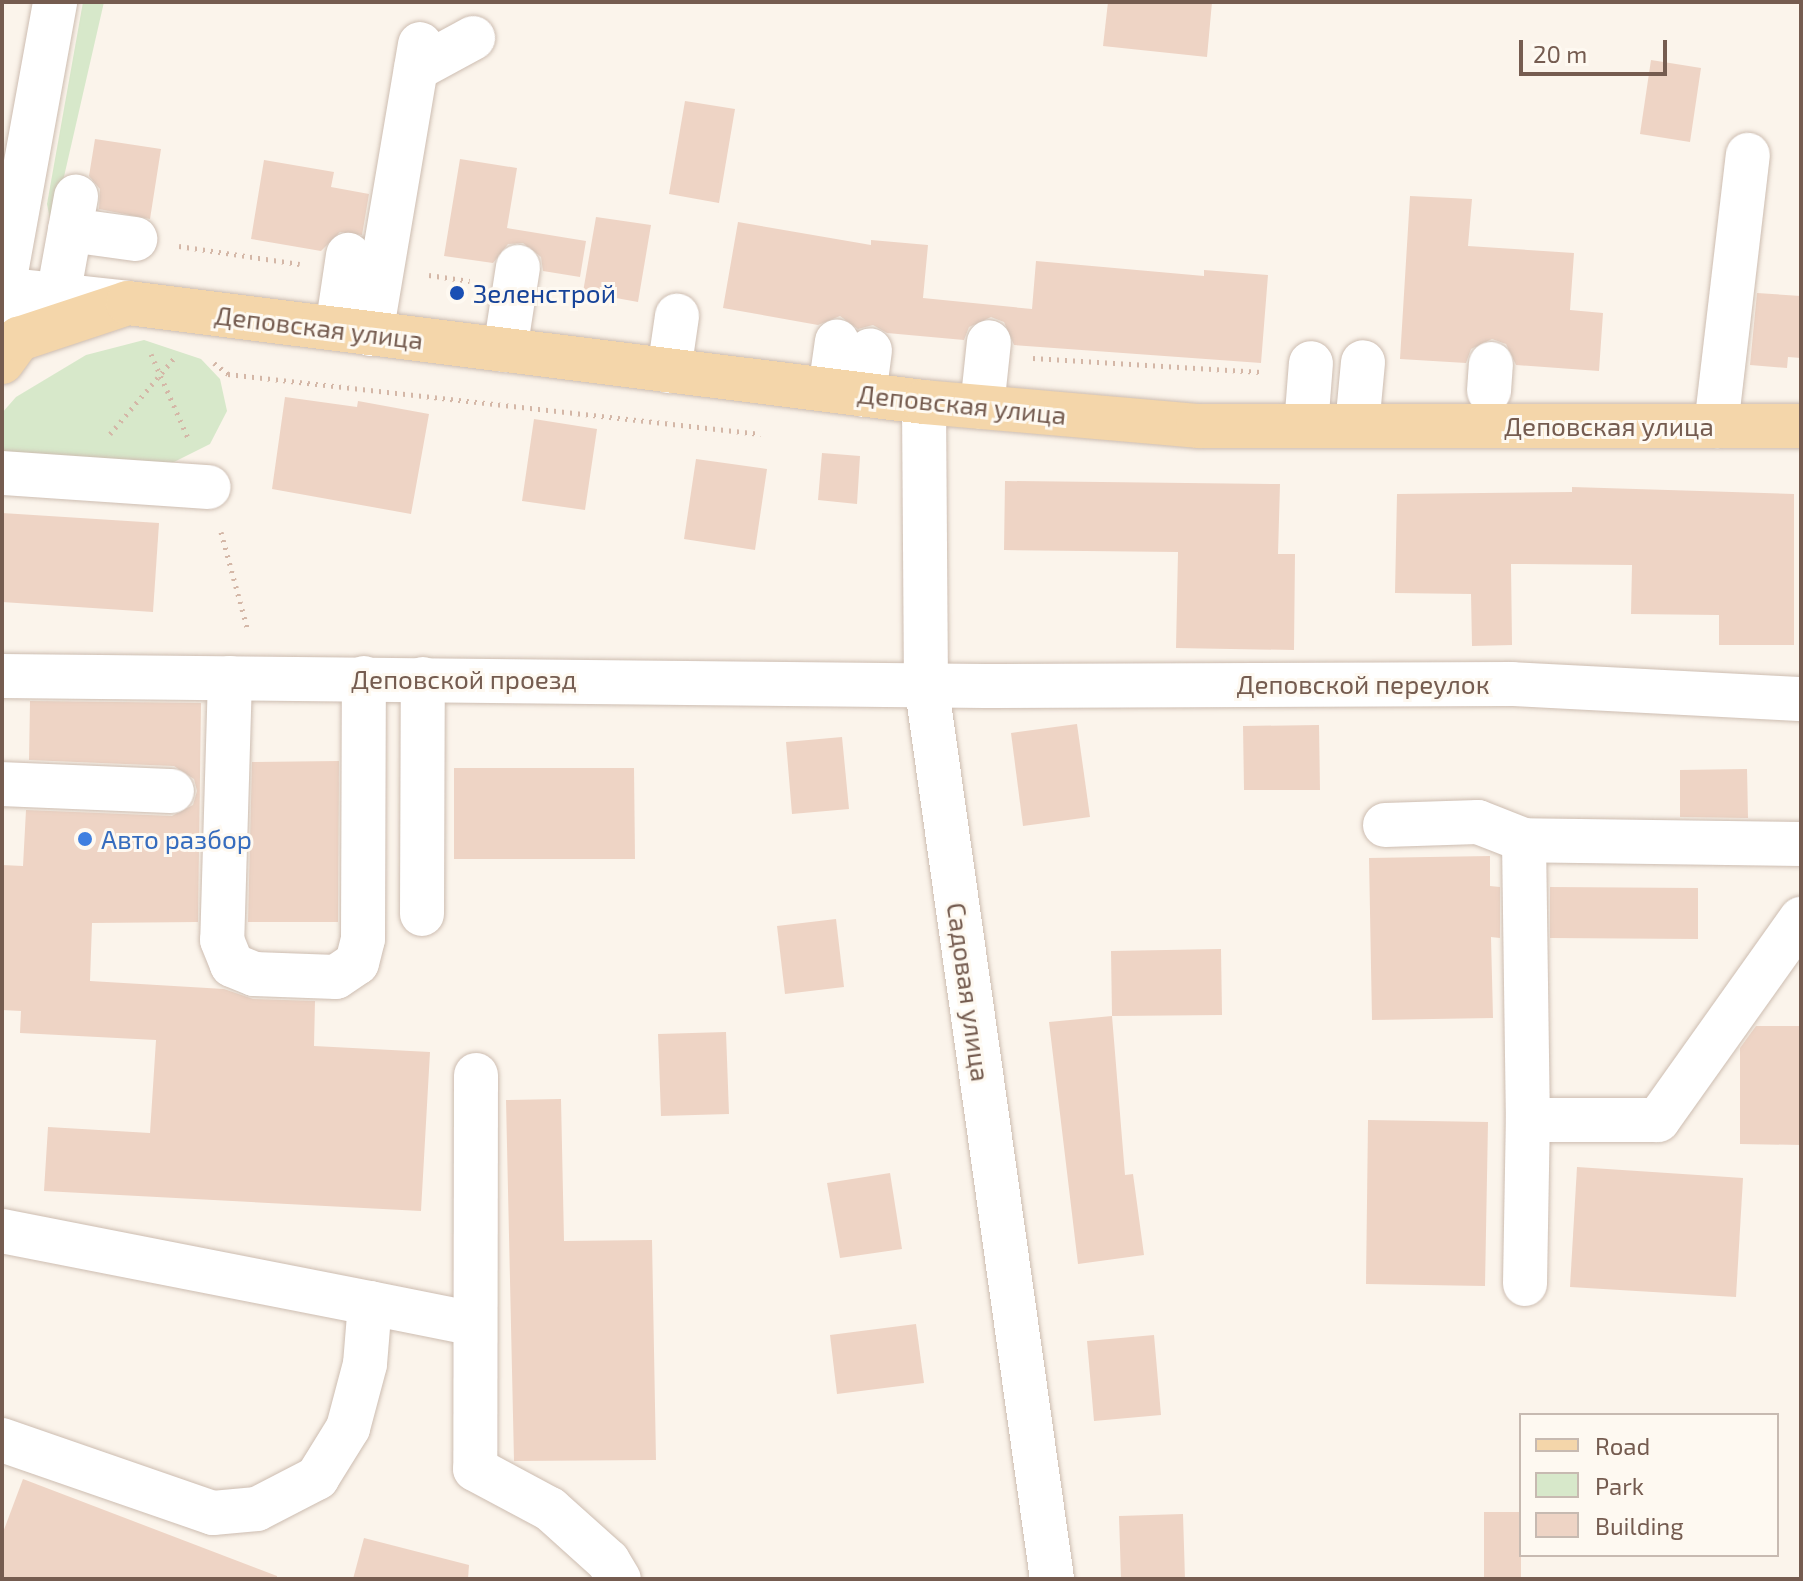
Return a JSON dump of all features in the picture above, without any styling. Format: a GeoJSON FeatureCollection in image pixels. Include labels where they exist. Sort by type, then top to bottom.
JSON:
{"type":"FeatureCollection","features":[{"type":"Feature","properties":{"kind":"main road","name":"Деповская улица"},"geometry":{"type":"LineString","coordinates":[[10,350],[128,303],[924,402],[1198,426],[1801,426]]}},
{"type":"Feature","properties":{"kind":"street"},"geometry":{"type":"LineString","coordinates":[[10,350],[2,289],[11,193],[45,4]]}},
{"type":"Feature","properties":{"kind":"street"},"geometry":{"type":"LineString","coordinates":[[354,332],[418,56],[473,38]]}},
{"type":"Feature","properties":{"kind":"street"},"geometry":{"type":"LineString","coordinates":[[1716,426],[1748,155]]}},
{"type":"Feature","properties":{"kind":"street"},"geometry":{"type":"LineString","coordinates":[[58,296],[73,213],[135,239]]}},
{"type":"Feature","properties":{"kind":"street"},"geometry":{"type":"LineString","coordinates":[[348,255],[354,332]]}},
{"type":"Feature","properties":{"kind":"street"},"geometry":{"type":"LineString","coordinates":[[518,352],[531,269]]}},
{"type":"Feature","properties":{"kind":"street","name":"Деповская улица"},"geometry":{"type":"LineString","coordinates":[[2,289],[128,303]]}},
{"type":"Feature","properties":{"kind":"street"},"geometry":{"type":"LineString","coordinates":[[669,371],[677,316]]}},
{"type":"Feature","properties":{"kind":"street"},"geometry":{"type":"LineString","coordinates":[[995,408],[1001,343]]}},
{"type":"Feature","properties":{"kind":"street"},"geometry":{"type":"LineString","coordinates":[[847,392],[854,345]]}},
{"type":"Feature","properties":{"kind":"street"},"geometry":{"type":"LineString","coordinates":[[1357,426],[1363,362]]}},
{"type":"Feature","properties":{"kind":"street"},"geometry":{"type":"LineString","coordinates":[[1306,426],[1311,363]]}},
{"type":"Feature","properties":{"kind":"street","name":"Садовая улица"},"geometry":{"type":"LineString","coordinates":[[924,402],[926,682],[1052,1579]]}},
{"type":"Feature","properties":{"kind":"street"},"geometry":{"type":"LineString","coordinates":[[2,473],[209,487]]}},
{"type":"Feature","properties":{"kind":"street","name":"Деповской проезд"},"geometry":{"type":"LineString","coordinates":[[2,676],[926,682]]}},
{"type":"Feature","properties":{"kind":"street"},"geometry":{"type":"LineString","coordinates":[[230,678],[222,940],[232,965],[254,974],[336,977],[357,963],[363,939],[364,678]]}},
{"type":"Feature","properties":{"kind":"street"},"geometry":{"type":"LineString","coordinates":[[422,914],[423,679]]}},
{"type":"Feature","properties":{"kind":"street","name":"Деповской переулок"},"geometry":{"type":"LineString","coordinates":[[926,682],[985,686],[1512,684],[1801,699]]}},
{"type":"Feature","properties":{"kind":"street"},"geometry":{"type":"LineString","coordinates":[[2,784],[172,791]]}},
{"type":"Feature","properties":{"kind":"street"},"geometry":{"type":"LineString","coordinates":[[1385,825],[1478,822],[1524,840],[1801,844]]}},
{"type":"Feature","properties":{"kind":"street"},"geometry":{"type":"LineString","coordinates":[[1524,840],[1528,1120],[1525,1284]]}},
{"type":"Feature","properties":{"kind":"street"},"geometry":{"type":"LineString","coordinates":[[1528,1120],[1658,1120],[1801,919]]}},
{"type":"Feature","properties":{"kind":"street"},"geometry":{"type":"LineString","coordinates":[[476,1075],[475,1469],[550,1509],[608,1561],[619,1579]]}},
{"type":"Feature","properties":{"kind":"street"},"geometry":{"type":"LineString","coordinates":[[2,1231],[475,1324]]}},
{"type":"Feature","properties":{"kind":"street"},"geometry":{"type":"LineString","coordinates":[[2,1440],[213,1513],[257,1509],[317,1478],[348,1428],[365,1364],[370,1303]]}},
{"type":"Feature","properties":{"kind":"path"},"geometry":{"type":"LineString","coordinates":[[72,478],[187,344]]}},
{"type":"Feature","properties":{"kind":"path"},"geometry":{"type":"LineString","coordinates":[[1135,377],[1136,355]]}},
{"type":"Feature","properties":{"kind":"path"},"geometry":{"type":"LineString","coordinates":[[207,359],[228,374],[766,434]]}},
{"type":"Feature","properties":{"kind":"green space"},"geometry":{"type":"Polygon","coordinates":[[[83,2],[104,2],[52,229],[47,204],[83,2]]]}},
{"type":"Feature","properties":{"kind":"green space"},"geometry":{"type":"Polygon","coordinates":[[[144,340],[201,359],[220,379],[227,411],[210,444],[166,466],[2,457],[2,413],[16,397],[86,355],[144,340]]]}},
{"type":"Feature","properties":{"kind":"building"},"geometry":{"type":"Polygon","coordinates":[[[1108,2],[1212,2],[1207,57],[1103,46],[1108,2]]]}},
{"type":"Feature","properties":{"kind":"building"},"geometry":{"type":"Polygon","coordinates":[[[1651,60],[1701,68],[1690,142],[1640,134],[1651,60]]]}},
{"type":"Feature","properties":{"kind":"building"},"geometry":{"type":"Polygon","coordinates":[[[685,101],[735,109],[719,203],[669,194],[685,101]]]}},
{"type":"Feature","properties":{"kind":"building"},"geometry":{"type":"Polygon","coordinates":[[[95,139],[161,149],[150,219],[99,209],[100,189],[89,176],[95,139]]]}},
{"type":"Feature","properties":{"kind":"building"},"geometry":{"type":"Polygon","coordinates":[[[460,159],[517,168],[507,228],[586,241],[580,277],[543,271],[541,257],[523,243],[508,244],[493,263],[444,256],[460,159]]]}},
{"type":"Feature","properties":{"kind":"building"},"geometry":{"type":"Polygon","coordinates":[[[264,160],[334,172],[331,187],[369,194],[362,235],[340,232],[321,251],[251,239],[264,160]]]}},
{"type":"Feature","properties":{"kind":"building"},"geometry":{"type":"Polygon","coordinates":[[[1410,196],[1472,199],[1468,246],[1574,253],[1570,310],[1603,313],[1599,371],[1516,365],[1506,344],[1492,339],[1471,349],[1466,363],[1400,359],[1410,196]]]}},
{"type":"Feature","properties":{"kind":"building"},"geometry":{"type":"Polygon","coordinates":[[[596,217],[651,225],[638,302],[583,292],[596,217]]]}},
{"type":"Feature","properties":{"kind":"building"},"geometry":{"type":"Polygon","coordinates":[[[738,222],[871,245],[871,240],[928,245],[923,298],[1032,309],[1036,261],[1204,276],[1204,270],[1268,275],[1261,363],[1014,345],[1004,322],[991,317],[969,327],[964,340],[887,333],[873,325],[858,329],[840,316],[818,325],[723,308],[738,222]]]}},
{"type":"Feature","properties":{"kind":"building"},"geometry":{"type":"Polygon","coordinates":[[[1757,293],[1801,296],[1801,358],[1788,357],[1787,368],[1750,365],[1757,293]]]}},
{"type":"Feature","properties":{"kind":"building"},"geometry":{"type":"Polygon","coordinates":[[[285,397],[357,407],[358,401],[429,414],[411,514],[272,489],[285,397]]]}},
{"type":"Feature","properties":{"kind":"building"},"geometry":{"type":"Polygon","coordinates":[[[534,419],[597,429],[585,510],[522,501],[534,419]]]}},
{"type":"Feature","properties":{"kind":"building"},"geometry":{"type":"Polygon","coordinates":[[[822,453],[860,456],[857,504],[818,500],[822,453]]]}},
{"type":"Feature","properties":{"kind":"building"},"geometry":{"type":"Polygon","coordinates":[[[696,459],[767,469],[755,550],[684,539],[696,459]]]}},
{"type":"Feature","properties":{"kind":"building"},"geometry":{"type":"Polygon","coordinates":[[[1005,481],[1280,484],[1278,554],[1295,554],[1294,650],[1176,648],[1178,552],[1004,550],[1005,481]]]}},
{"type":"Feature","properties":{"kind":"building"},"geometry":{"type":"Polygon","coordinates":[[[1572,487],[1794,494],[1794,645],[1719,645],[1719,615],[1631,614],[1632,565],[1511,564],[1512,645],[1472,646],[1471,594],[1395,593],[1397,494],[1572,492],[1572,487]]]}},
{"type":"Feature","properties":{"kind":"building"},"geometry":{"type":"Polygon","coordinates":[[[2,513],[159,523],[153,612],[2,602],[2,513]]]}},
{"type":"Feature","properties":{"kind":"building"},"geometry":{"type":"Polygon","coordinates":[[[30,701],[201,703],[198,922],[92,923],[90,981],[224,989],[253,999],[315,1001],[314,1046],[430,1052],[421,1211],[44,1191],[48,1127],[150,1133],[156,1040],[20,1033],[21,1011],[2,1010],[2,865],[23,866],[26,810],[172,816],[193,805],[197,791],[194,779],[174,766],[29,760],[30,701]]]}},
{"type":"Feature","properties":{"kind":"building"},"geometry":{"type":"Polygon","coordinates":[[[1077,724],[1090,817],[1023,826],[1011,733],[1077,724]]]}},
{"type":"Feature","properties":{"kind":"building"},"geometry":{"type":"Polygon","coordinates":[[[1319,725],[1320,790],[1244,790],[1243,726],[1319,725]]]}},
{"type":"Feature","properties":{"kind":"building"},"geometry":{"type":"Polygon","coordinates":[[[842,737],[849,809],[792,814],[786,742],[842,737]]]}},
{"type":"Feature","properties":{"kind":"building"},"geometry":{"type":"Polygon","coordinates":[[[339,761],[338,922],[248,922],[252,762],[339,761]]]}},
{"type":"Feature","properties":{"kind":"building"},"geometry":{"type":"Polygon","coordinates":[[[454,768],[634,768],[635,859],[454,859],[454,768]]]}},
{"type":"Feature","properties":{"kind":"building"},"geometry":{"type":"Polygon","coordinates":[[[1747,769],[1748,818],[1680,817],[1680,770],[1747,769]]]}},
{"type":"Feature","properties":{"kind":"building"},"geometry":{"type":"Polygon","coordinates":[[[1490,856],[1490,886],[1500,887],[1500,938],[1491,937],[1493,1018],[1372,1020],[1369,858],[1490,856]]]}},
{"type":"Feature","properties":{"kind":"building"},"geometry":{"type":"Polygon","coordinates":[[[1550,887],[1698,888],[1698,939],[1550,938],[1550,887]]]}},
{"type":"Feature","properties":{"kind":"building"},"geometry":{"type":"Polygon","coordinates":[[[836,919],[844,987],[785,994],[777,926],[836,919]]]}},
{"type":"Feature","properties":{"kind":"building"},"geometry":{"type":"Polygon","coordinates":[[[1221,949],[1222,1015],[1112,1016],[1111,951],[1221,949]]]}},
{"type":"Feature","properties":{"kind":"building"},"geometry":{"type":"Polygon","coordinates":[[[1112,1016],[1125,1175],[1133,1174],[1144,1255],[1078,1264],[1049,1022],[1112,1016]]]}},
{"type":"Feature","properties":{"kind":"building"},"geometry":{"type":"Polygon","coordinates":[[[1756,1026],[1801,1026],[1801,1145],[1740,1144],[1740,1048],[1756,1026]]]}},
{"type":"Feature","properties":{"kind":"building"},"geometry":{"type":"Polygon","coordinates":[[[726,1032],[729,1114],[661,1116],[658,1034],[726,1032]]]}},
{"type":"Feature","properties":{"kind":"building"},"geometry":{"type":"Polygon","coordinates":[[[561,1099],[564,1241],[652,1240],[656,1460],[514,1461],[506,1100],[561,1099]]]}},
{"type":"Feature","properties":{"kind":"building"},"geometry":{"type":"Polygon","coordinates":[[[1368,1120],[1488,1122],[1485,1286],[1366,1284],[1368,1120]]]}},
{"type":"Feature","properties":{"kind":"building"},"geometry":{"type":"Polygon","coordinates":[[[1577,1167],[1743,1178],[1736,1297],[1570,1287],[1577,1167]]]}},
{"type":"Feature","properties":{"kind":"building"},"geometry":{"type":"Polygon","coordinates":[[[890,1173],[902,1249],[840,1258],[827,1183],[890,1173]]]}},
{"type":"Feature","properties":{"kind":"building"},"geometry":{"type":"Polygon","coordinates":[[[916,1324],[924,1383],[837,1394],[830,1335],[916,1324]]]}},
{"type":"Feature","properties":{"kind":"building"},"geometry":{"type":"Polygon","coordinates":[[[1154,1335],[1161,1415],[1094,1421],[1087,1341],[1154,1335]]]}},
{"type":"Feature","properties":{"kind":"building"},"geometry":{"type":"Polygon","coordinates":[[[23,1479],[277,1576],[277,1579],[2,1579],[2,1535],[23,1479]]]}},
{"type":"Feature","properties":{"kind":"building"},"geometry":{"type":"Polygon","coordinates":[[[1484,1512],[1519,1512],[1521,1579],[1484,1579],[1484,1512]]]}},
{"type":"Feature","properties":{"kind":"building"},"geometry":{"type":"Polygon","coordinates":[[[1183,1514],[1185,1579],[1121,1579],[1119,1516],[1183,1514]]]}},
{"type":"Feature","properties":{"kind":"building"},"geometry":{"type":"Polygon","coordinates":[[[364,1538],[469,1565],[468,1579],[353,1579],[364,1538]]]}},
{"type":"Feature","properties":{"kind":"place","name":"Зеленстрой"},"geometry":{"type":"Point","coordinates":[457,293]}},
{"type":"Feature","properties":{"kind":"place","name":"Авто разбор"},"geometry":{"type":"Point","coordinates":[85,839]}}]}
